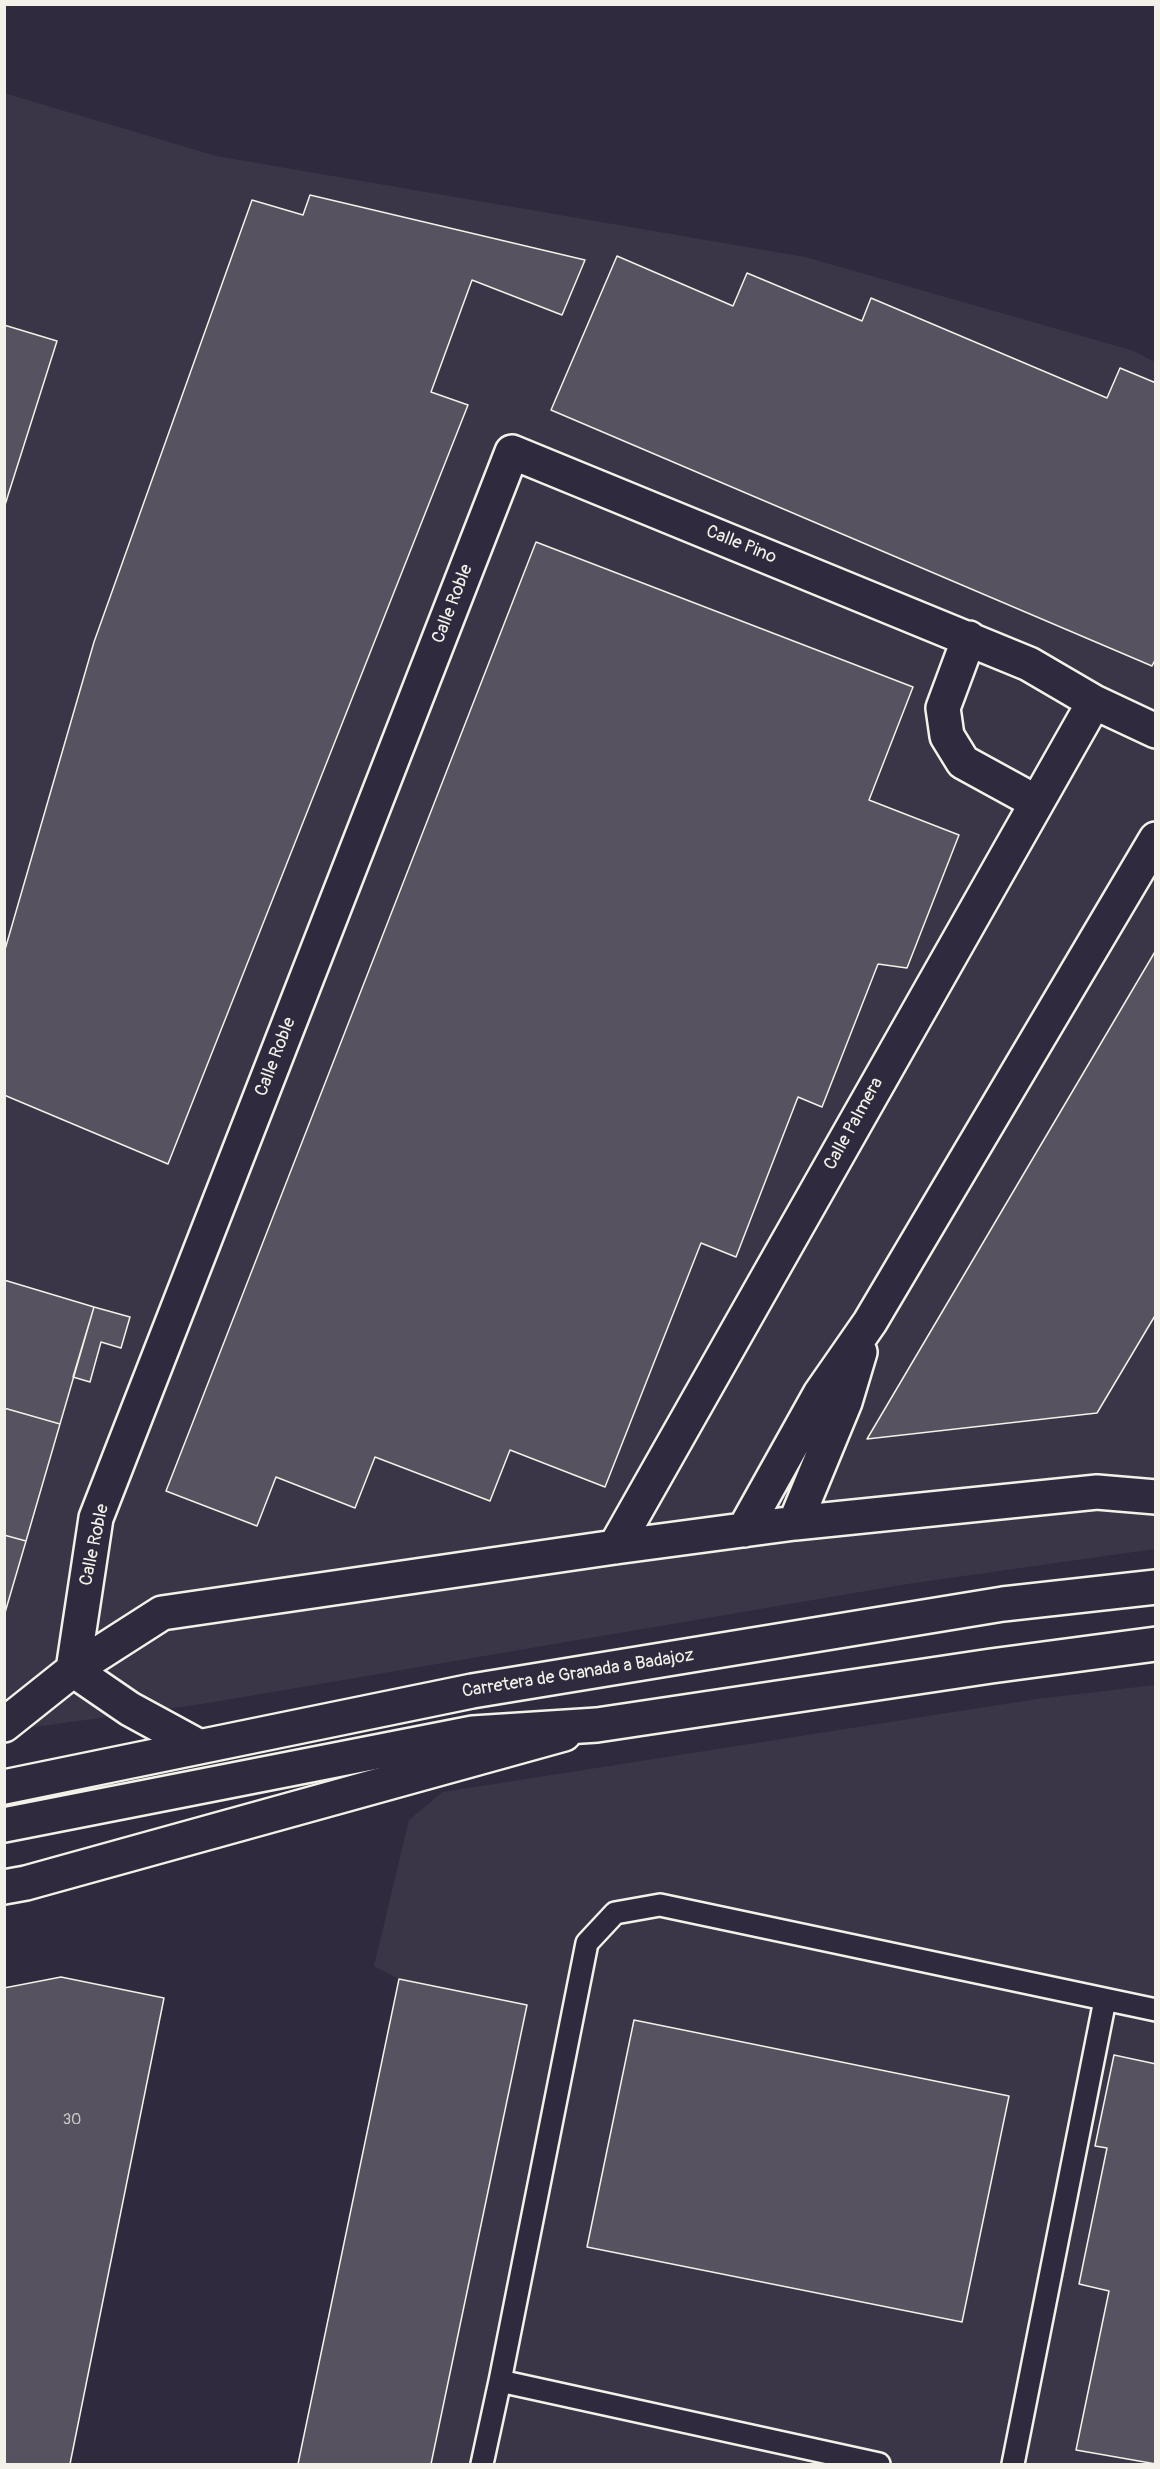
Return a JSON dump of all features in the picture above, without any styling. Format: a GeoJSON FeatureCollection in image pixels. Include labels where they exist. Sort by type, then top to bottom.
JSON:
{"type":"FeatureCollection","features":[{"type":"Feature","properties":{"kind":"main road","name":"Calle Pino"},"geometry":{"type":"LineString","coordinates":[[512,452],[1029,664],[1094,702],[1155,731]]}},
{"type":"Feature","properties":{"kind":"main road","name":"Calle Roble"},"geometry":{"type":"LineString","coordinates":[[73,1670],[96,1518],[512,452]]}},
{"type":"Feature","properties":{"kind":"main road"},"geometry":{"type":"LineString","coordinates":[[969,638],[943,708],[946,736],[963,762],[1036,802]]}},
{"type":"Feature","properties":{"kind":"main road","name":"Calle Palmera"},"geometry":{"type":"LineString","coordinates":[[615,1547],[1094,702]]}},
{"type":"Feature","properties":{"kind":"main road"},"geometry":{"type":"LineString","coordinates":[[744,1530],[820,1394],[870,1322],[1155,839]]}},
{"type":"Feature","properties":{"kind":"main road"},"geometry":{"type":"LineString","coordinates":[[795,1523],[845,1402],[870,1322]]}},
{"type":"Feature","properties":{"kind":"main road"},"geometry":{"type":"LineString","coordinates":[[4,1725],[73,1670],[162,1614],[615,1547],[795,1523],[1097,1492],[1155,1497]]}},
{"type":"Feature","properties":{"kind":"main road","name":"Carretera de Granada a Badajoz"},"geometry":{"type":"LineString","coordinates":[[4,1787],[472,1691],[1003,1604],[1155,1587]]}},
{"type":"Feature","properties":{"kind":"main road"},"geometry":{"type":"LineString","coordinates":[[4,1825],[472,1732],[597,1725],[1155,1644]]}},
{"type":"Feature","properties":{"kind":"main road"},"geometry":{"type":"LineString","coordinates":[[73,1670],[130,1709],[198,1746]]}},
{"type":"Feature","properties":{"kind":"main road"},"geometry":{"type":"LineString","coordinates":[[4,1887],[597,1725]]}},
{"type":"Feature","properties":{"kind":"lane"},"geometry":{"type":"LineString","coordinates":[[482,2464],[587,1943],[615,1913],[660,1905],[1155,2010]]}},
{"type":"Feature","properties":{"kind":"lane"},"geometry":{"type":"LineString","coordinates":[[1013,2464],[1105,2000]]}},
{"type":"Feature","properties":{"kind":"lane"},"geometry":{"type":"LineString","coordinates":[[500,2381],[879,2464]]}},
{"type":"Feature","properties":{"kind":"shaded area"},"geometry":{"type":"Polygon","coordinates":[[[4,93],[216,156],[805,257],[1134,351],[1155,362],[1155,1549],[907,1584],[202,1704],[5,1731],[4,93]]]}},
{"type":"Feature","properties":{"kind":"shaded area"},"geometry":{"type":"Polygon","coordinates":[[[1155,1685],[1155,2464],[298,2464],[399,1979],[374,1966],[409,1820],[443,1792],[1037,1699],[1155,1685]]]}},
{"type":"Feature","properties":{"kind":"building"},"geometry":{"type":"Polygon","coordinates":[[[310,195],[585,260],[562,315],[472,280],[431,392],[468,405],[168,1164],[4,1095],[4,953],[94,642],[252,200],[303,215],[310,195]]]}},
{"type":"Feature","properties":{"kind":"building"},"geometry":{"type":"Polygon","coordinates":[[[617,256],[733,306],[747,273],[862,321],[871,298],[1107,398],[1120,368],[1156,383],[1156,658],[1152,666],[551,410],[617,256]]]}},
{"type":"Feature","properties":{"kind":"building"},"geometry":{"type":"Polygon","coordinates":[[[4,325],[57,341],[4,508],[4,325]]]}},
{"type":"Feature","properties":{"kind":"building"},"geometry":{"type":"Polygon","coordinates":[[[536,542],[913,687],[869,800],[959,835],[907,968],[878,964],[822,1107],[798,1097],[736,1257],[701,1243],[605,1487],[510,1450],[490,1501],[375,1457],[355,1508],[276,1477],[257,1526],[166,1491],[536,542]]]}},
{"type":"Feature","properties":{"kind":"building"},"geometry":{"type":"Polygon","coordinates":[[[1156,950],[1156,1314],[1097,1413],[867,1439],[1156,950]]]}},
{"type":"Feature","properties":{"kind":"building"},"geometry":{"type":"Polygon","coordinates":[[[4,1280],[94,1307],[60,1424],[4,1408],[4,1280]]]}},
{"type":"Feature","properties":{"kind":"building"},"geometry":{"type":"Polygon","coordinates":[[[94,1307],[130,1317],[121,1348],[101,1342],[90,1382],[73,1377],[94,1307]]]}},
{"type":"Feature","properties":{"kind":"building"},"geometry":{"type":"Polygon","coordinates":[[[4,1408],[60,1424],[26,1541],[4,1535],[4,1408]]]}},
{"type":"Feature","properties":{"kind":"building"},"geometry":{"type":"Polygon","coordinates":[[[4,1535],[26,1541],[4,1616],[4,1535]]]}},
{"type":"Feature","properties":{"kind":"building"},"geometry":{"type":"Polygon","coordinates":[[[61,1977],[164,1998],[70,2464],[4,2464],[4,1988],[61,1977]]]}},
{"type":"Feature","properties":{"kind":"building"},"geometry":{"type":"Polygon","coordinates":[[[399,1979],[527,2005],[431,2464],[298,2464],[399,1979]]]}},
{"type":"Feature","properties":{"kind":"building"},"geometry":{"type":"Polygon","coordinates":[[[634,2020],[1009,2096],[962,2322],[587,2247],[634,2020]]]}},
{"type":"Feature","properties":{"kind":"building"},"geometry":{"type":"Polygon","coordinates":[[[1114,2055],[1156,2064],[1156,2464],[1076,2450],[1109,2291],[1079,2284],[1107,2148],[1095,2146],[1114,2055]]]}}]}
